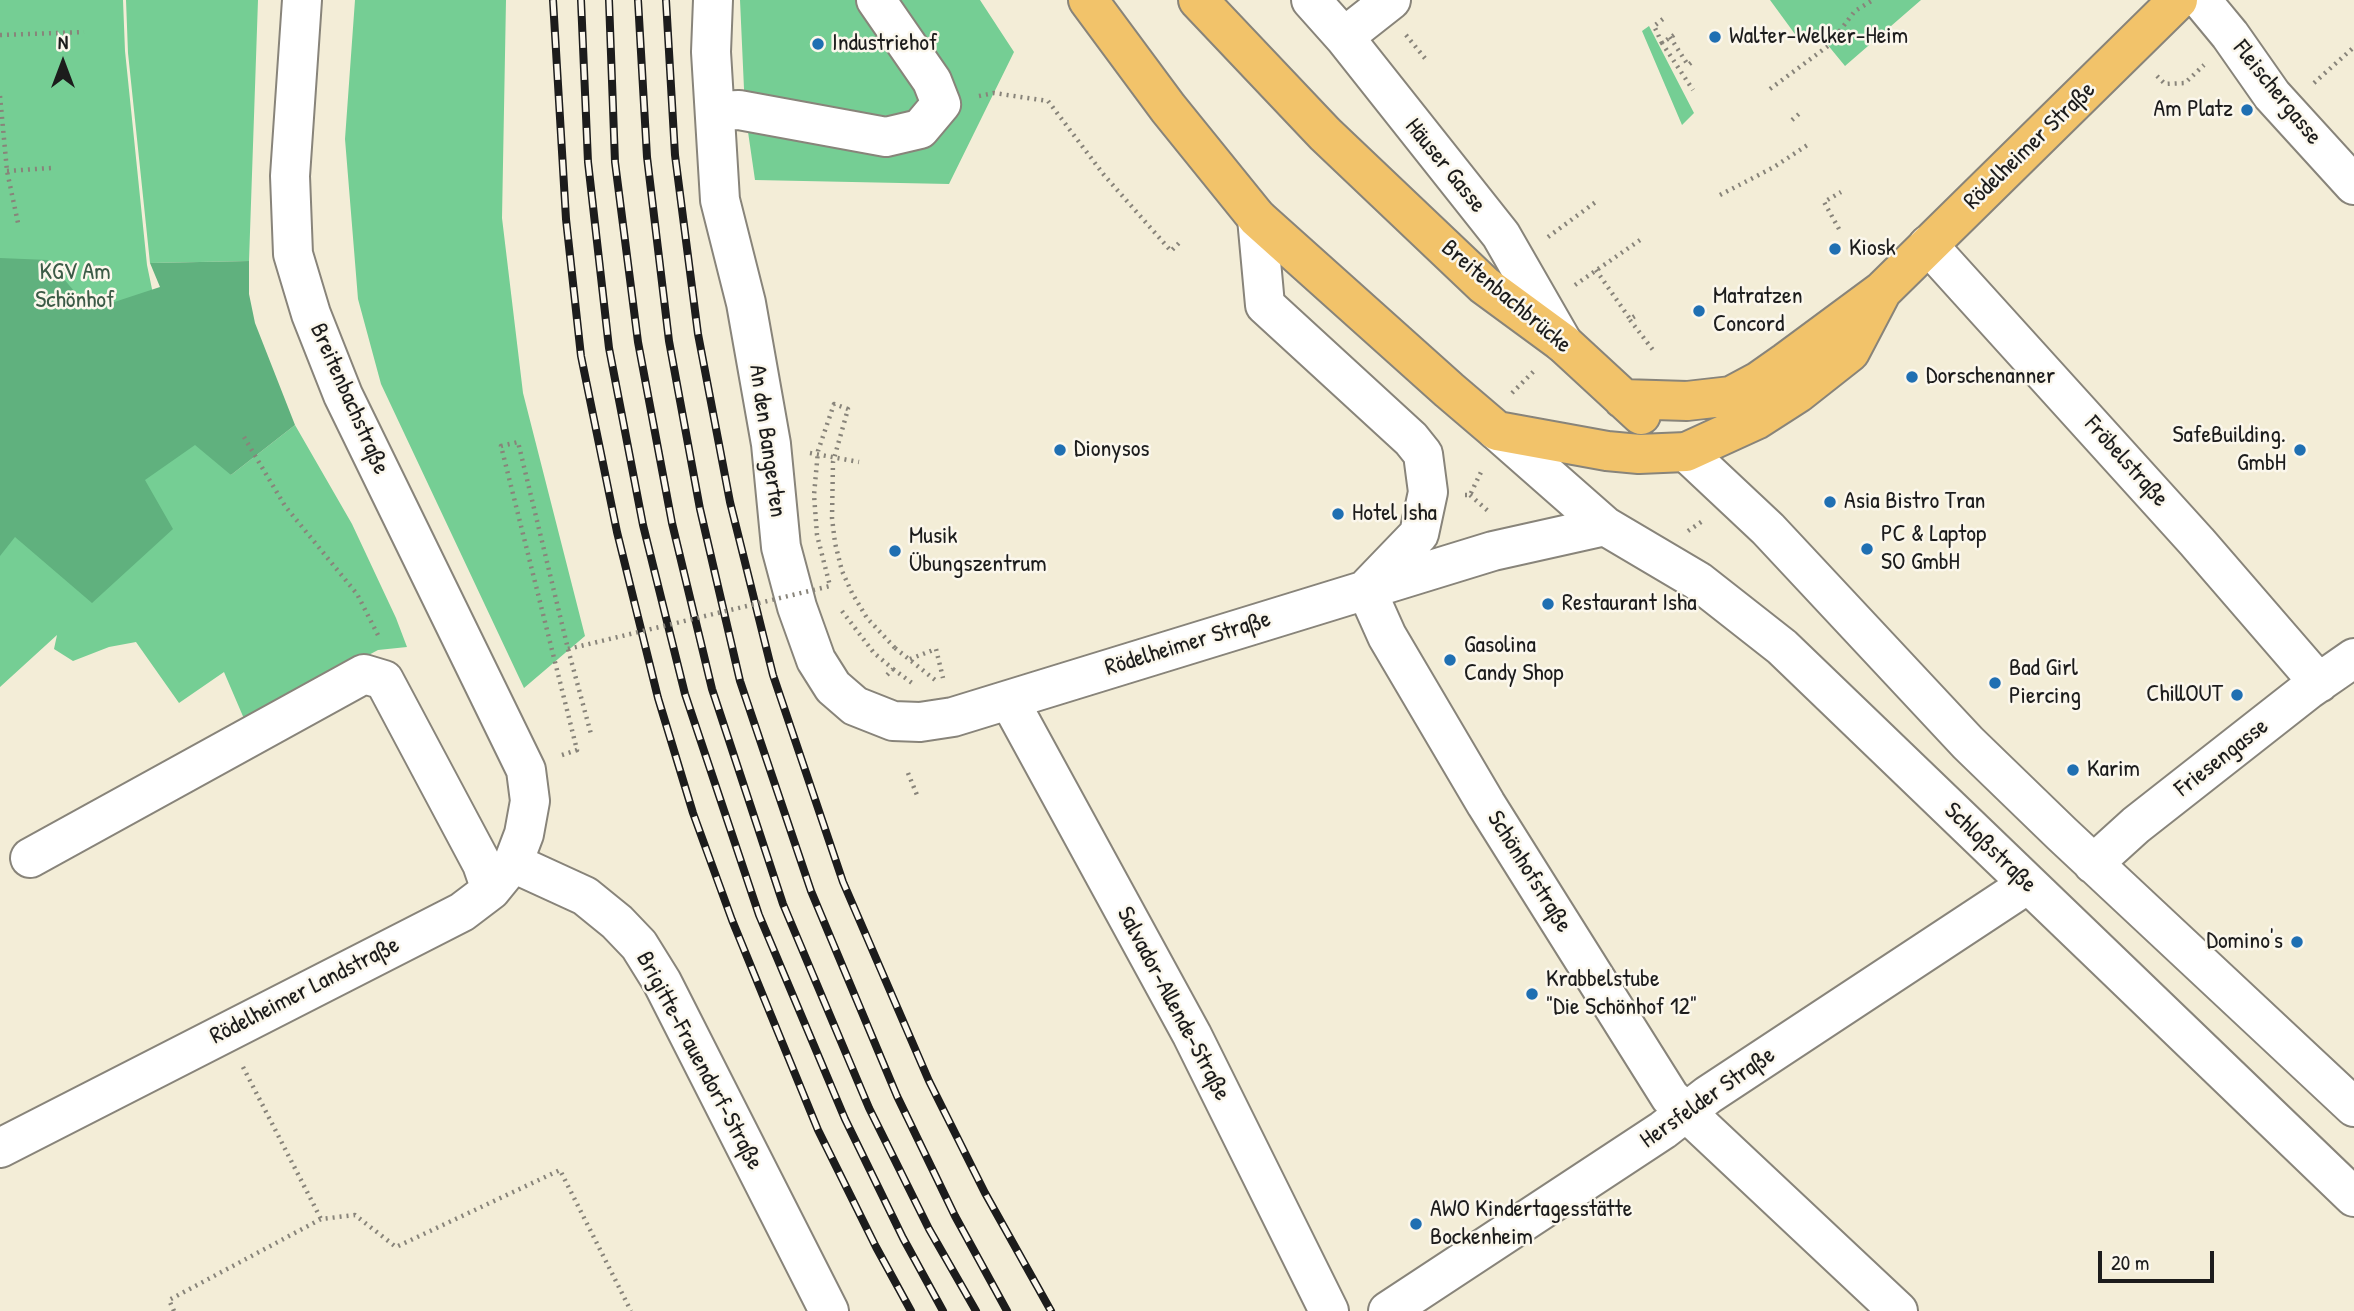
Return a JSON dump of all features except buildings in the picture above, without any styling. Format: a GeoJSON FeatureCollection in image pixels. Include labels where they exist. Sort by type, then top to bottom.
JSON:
{"type":"FeatureCollection","features":[{"type":"Feature","properties":{"kind":"main road"},"geometry":{"type":"LineString","coordinates":[[1088,0],[1168,108],[1257,218],[1497,431],[1607,451],[1639,454],[1686,452]]}},
{"type":"Feature","properties":{"kind":"main road","name":"Breitenbachbrücke"},"geometry":{"type":"LineString","coordinates":[[1198,0],[1325,134],[1552,353],[1623,399],[1686,452]]}},
{"type":"Feature","properties":{"kind":"main road","name":"Rödelheimer Straße"},"geometry":{"type":"LineString","coordinates":[[1623,399],[1687,401],[1731,396],[1759,381],[1882,291],[2178,0]]}},
{"type":"Feature","properties":{"kind":"main road","name":"Rödelheimer Straße"},"geometry":{"type":"LineString","coordinates":[[1686,452],[1756,420],[1798,393],[1842,359],[1850,352],[1882,291]]}},
{"type":"Feature","properties":{"kind":"street","name":"Breitenbachstraße"},"geometry":{"type":"LineString","coordinates":[[302,0],[290,176],[293,254],[311,314],[343,395],[526,770],[530,800],[524,834],[502,876]]}},
{"type":"Feature","properties":{"kind":"street","name":"An den Bangerten"},"geometry":{"type":"LineString","coordinates":[[713,0],[711,52],[720,200],[746,303],[769,432],[781,547],[797,607],[816,660],[833,687],[855,706],[893,721],[920,722],[953,717],[1009,700]]}},
{"type":"Feature","properties":{"kind":"street"},"geometry":{"type":"LineString","coordinates":[[715,111],[739,110],[887,136],[920,129],[941,104],[932,81],[876,0]]}},
{"type":"Feature","properties":{"kind":"street","name":"Häuser Gasse"},"geometry":{"type":"LineString","coordinates":[[1311,0],[1344,37],[1501,235],[1552,353]]}},
{"type":"Feature","properties":{"kind":"street","name":"Fleischergasse"},"geometry":{"type":"LineString","coordinates":[[2201,0],[2283,108],[2354,185]]}},
{"type":"Feature","properties":{"kind":"street"},"geometry":{"type":"LineString","coordinates":[[1344,37],[1396,14]]}},
{"type":"Feature","properties":{"kind":"street","name":"Rödelheimer Straße"},"geometry":{"type":"LineString","coordinates":[[1257,218],[1265,305],[1412,439],[1423,454],[1428,492],[1419,534],[1366,589]]}},
{"type":"Feature","properties":{"kind":"street","name":"Fröbelstraße"},"geometry":{"type":"LineString","coordinates":[[1928,245],[2197,542],[2319,683]]}},
{"type":"Feature","properties":{"kind":"street"},"geometry":{"type":"LineString","coordinates":[[1497,431],[1605,526]]}},
{"type":"Feature","properties":{"kind":"street"},"geometry":{"type":"LineString","coordinates":[[1686,452],[1768,529],[1968,743],[2093,864],[2354,1107]]}},
{"type":"Feature","properties":{"kind":"street","name":"Rödelheimer Straße"},"geometry":{"type":"LineString","coordinates":[[1009,700],[1493,551],[1605,526]]}},
{"type":"Feature","properties":{"kind":"street","name":"Schloßstraße"},"geometry":{"type":"LineString","coordinates":[[1605,526],[1698,581],[1782,647],[2354,1197]]}},
{"type":"Feature","properties":{"kind":"street","name":"Schönhofstraße"},"geometry":{"type":"LineString","coordinates":[[1366,589],[1387,636],[1486,804],[1670,1097],[1898,1311]]}},
{"type":"Feature","properties":{"kind":"street","name":"Friesengasse"},"geometry":{"type":"LineString","coordinates":[[2093,864],[2136,825],[2354,658]]}},
{"type":"Feature","properties":{"kind":"street"},"geometry":{"type":"LineString","coordinates":[[30,859],[363,674],[384,680],[482,864],[502,876]]}},
{"type":"Feature","properties":{"kind":"street","name":"Salvador-Allende-Straße"},"geometry":{"type":"LineString","coordinates":[[1009,700],[1192,1035],[1329,1311]]}},
{"type":"Feature","properties":{"kind":"street","name":"Rödelheimer Landstraße"},"geometry":{"type":"LineString","coordinates":[[0,1148],[463,912],[502,876]]}},
{"type":"Feature","properties":{"kind":"street","name":"Brigitte-Frauendorf-Straße"},"geometry":{"type":"LineString","coordinates":[[502,876],[585,896],[617,922],[639,945],[662,982],[829,1311]]}},
{"type":"Feature","properties":{"kind":"street","name":"Hersfelder Straße"},"geometry":{"type":"LineString","coordinates":[[1388,1311],[2028,884]]}},
{"type":"Feature","properties":{"kind":"path"},"geometry":{"type":"LineString","coordinates":[[1770,89],[1828,46],[1855,11],[1873,0]]}},
{"type":"Feature","properties":{"kind":"path"},"geometry":{"type":"LineString","coordinates":[[1396,14],[1428,62]]}},
{"type":"Feature","properties":{"kind":"path"},"geometry":{"type":"LineString","coordinates":[[1663,19],[1654,26],[1693,90]]}},
{"type":"Feature","properties":{"kind":"path"},"geometry":{"type":"LineString","coordinates":[[0,35],[84,32]]}},
{"type":"Feature","properties":{"kind":"path"},"geometry":{"type":"LineString","coordinates":[[1662,43],[1672,36],[1688,65],[1692,62]]}},
{"type":"Feature","properties":{"kind":"path"},"geometry":{"type":"LineString","coordinates":[[2283,108],[2354,47]]}},
{"type":"Feature","properties":{"kind":"path"},"geometry":{"type":"LineString","coordinates":[[2151,70],[2165,84],[2185,83],[2213,56]]}},
{"type":"Feature","properties":{"kind":"path"},"geometry":{"type":"LineString","coordinates":[[941,104],[994,93],[1048,101],[1104,174],[1171,251],[1182,240]]}},
{"type":"Feature","properties":{"kind":"path"},"geometry":{"type":"LineString","coordinates":[[0,96],[7,168],[18,223]]}},
{"type":"Feature","properties":{"kind":"path"},"geometry":{"type":"LineString","coordinates":[[1792,120],[1800,113]]}},
{"type":"Feature","properties":{"kind":"path"},"geometry":{"type":"LineString","coordinates":[[1720,195],[1746,184],[1809,144]]}},
{"type":"Feature","properties":{"kind":"path"},"geometry":{"type":"LineString","coordinates":[[0,165],[7,168],[51,168]]}},
{"type":"Feature","properties":{"kind":"path"},"geometry":{"type":"LineString","coordinates":[[1839,229],[1824,202],[1841,192]]}},
{"type":"Feature","properties":{"kind":"path"},"geometry":{"type":"LineString","coordinates":[[1546,239],[1597,201]]}},
{"type":"Feature","properties":{"kind":"path"},"geometry":{"type":"LineString","coordinates":[[1567,290],[1643,238]]}},
{"type":"Feature","properties":{"kind":"path"},"geometry":{"type":"LineString","coordinates":[[1596,270],[1633,318],[1653,350]]}},
{"type":"Feature","properties":{"kind":"path"},"geometry":{"type":"LineString","coordinates":[[1517,387],[1552,353]]}},
{"type":"Feature","properties":{"kind":"path"},"geometry":{"type":"LineString","coordinates":[[568,649],[830,586],[817,535],[814,495],[818,452],[834,404],[848,409],[833,462],[831,480],[832,518],[842,571],[867,618],[895,648],[937,682]]}},
{"type":"Feature","properties":{"kind":"path"},"geometry":{"type":"LineString","coordinates":[[244,437],[285,506],[357,594],[384,646],[389,663],[384,680]]}},
{"type":"Feature","properties":{"kind":"path"},"geometry":{"type":"LineString","coordinates":[[577,750],[501,446],[518,442],[591,734]]}},
{"type":"Feature","properties":{"kind":"path"},"geometry":{"type":"LineString","coordinates":[[802,451],[859,462]]}},
{"type":"Feature","properties":{"kind":"path"},"geometry":{"type":"LineString","coordinates":[[838,605],[868,646],[893,669],[882,681]]}},
{"type":"Feature","properties":{"kind":"path"},"geometry":{"type":"LineString","coordinates":[[909,659],[936,649],[947,690]]}},
{"type":"Feature","properties":{"kind":"path"},"geometry":{"type":"LineString","coordinates":[[908,774],[917,795]]}},
{"type":"Feature","properties":{"kind":"path"},"geometry":{"type":"LineString","coordinates":[[224,1032],[321,1219]]}},
{"type":"Feature","properties":{"kind":"path"},"geometry":{"type":"LineString","coordinates":[[174,1311],[169,1300],[321,1219],[355,1215],[396,1247],[560,1170],[631,1311]]}},
{"type":"Feature","properties":{"kind":"green space","name":"KGV Am Schönhof"},"geometry":{"type":"Polygon","coordinates":[[[0,0],[123,0],[125,51],[147,265],[164,347],[231,475],[295,425],[352,524],[407,647],[378,650],[245,721],[224,672],[179,703],[136,642],[109,647],[73,661],[54,649],[57,635],[0,687],[0,0]]]}},
{"type":"Feature","properties":{"kind":"green space"},"geometry":{"type":"Polygon","coordinates":[[[126,0],[258,0],[249,261],[150,263],[128,53],[126,0]]]}},
{"type":"Feature","properties":{"kind":"green space"},"geometry":{"type":"Polygon","coordinates":[[[355,0],[506,0],[502,218],[523,393],[585,636],[524,688],[381,384],[358,299],[345,139],[355,0]]]}},
{"type":"Feature","properties":{"kind":"green space"},"geometry":{"type":"Polygon","coordinates":[[[740,0],[980,0],[1014,52],[949,184],[755,180],[745,111],[740,0]]]}},
{"type":"Feature","properties":{"kind":"green space"},"geometry":{"type":"Polygon","coordinates":[[[1770,0],[1921,0],[1845,66],[1822,38],[1814,42],[1800,41],[1770,0]]]}},
{"type":"Feature","properties":{"kind":"green space"},"geometry":{"type":"Polygon","coordinates":[[[1649,26],[1694,113],[1682,125],[1642,31],[1649,26]]]}},
{"type":"Feature","properties":{"kind":"green space"},"geometry":{"type":"Polygon","coordinates":[[[0,258],[48,260],[90,310],[160,287],[150,263],[249,261],[249,294],[255,323],[295,425],[231,475],[195,445],[145,480],[173,529],[92,603],[15,537],[0,556],[0,258]]]}},
{"type":"Feature","properties":{"kind":"railway"},"geometry":{"type":"LineString","coordinates":[[553,0],[566,219],[581,356],[617,532],[658,698],[693,813],[732,920],[818,1130],[911,1311]]}},
{"type":"Feature","properties":{"kind":"railway"},"geometry":{"type":"LineString","coordinates":[[581,0],[588,162],[609,348],[643,525],[685,694],[759,915],[845,1119],[903,1238],[943,1311]]}},
{"type":"Feature","properties":{"kind":"railway"},"geometry":{"type":"LineString","coordinates":[[609,0],[615,162],[638,342],[672,523],[712,689],[783,904],[869,1108],[929,1229],[976,1311]]}},
{"type":"Feature","properties":{"kind":"railway"},"geometry":{"type":"LineString","coordinates":[[638,0],[647,157],[669,341],[700,509],[740,681],[811,891],[897,1096],[955,1216],[1007,1311]]}},
{"type":"Feature","properties":{"kind":"railway"},"geometry":{"type":"LineString","coordinates":[[666,0],[675,155],[698,334],[730,502],[773,675],[843,882],[929,1081],[985,1193],[1051,1311]]}},
{"type":"Feature","properties":{"kind":"place","name":"Walter-Welker-Heim"},"geometry":{"type":"Point","coordinates":[1715,37]}},
{"type":"Feature","properties":{"kind":"place","name":"Industriehof"},"geometry":{"type":"Point","coordinates":[818,44]}},
{"type":"Feature","properties":{"kind":"place","name":"Am Platz"},"geometry":{"type":"Point","coordinates":[2247,110]}},
{"type":"Feature","properties":{"kind":"place","name":"Kiosk"},"geometry":{"type":"Point","coordinates":[1835,249]}},
{"type":"Feature","properties":{"kind":"place","name":"Matratzen Concord"},"geometry":{"type":"Point","coordinates":[1699,311]}},
{"type":"Feature","properties":{"kind":"place","name":"Dorschenanner"},"geometry":{"type":"Point","coordinates":[1912,377]}},
{"type":"Feature","properties":{"kind":"place","name":"Dionysos"},"geometry":{"type":"Point","coordinates":[1060,450]}},
{"type":"Feature","properties":{"kind":"place","name":"SafeBuilding. GmbH"},"geometry":{"type":"Point","coordinates":[2300,450]}},
{"type":"Feature","properties":{"kind":"place","name":"Asia Bistro Tran"},"geometry":{"type":"Point","coordinates":[1830,502]}},
{"type":"Feature","properties":{"kind":"place","name":"Hotel Isha"},"geometry":{"type":"Point","coordinates":[1338,514]}},
{"type":"Feature","properties":{"kind":"place","name":"PC & Laptop SO GmbH"},"geometry":{"type":"Point","coordinates":[1867,549]}},
{"type":"Feature","properties":{"kind":"place","name":"Musik Übungszentrum"},"geometry":{"type":"Point","coordinates":[895,551]}},
{"type":"Feature","properties":{"kind":"place","name":"Restaurant Isha"},"geometry":{"type":"Point","coordinates":[1548,604]}},
{"type":"Feature","properties":{"kind":"place","name":"Gasolina Candy Shop"},"geometry":{"type":"Point","coordinates":[1450,660]}},
{"type":"Feature","properties":{"kind":"place","name":"Bad Girl Piercing"},"geometry":{"type":"Point","coordinates":[1995,683]}},
{"type":"Feature","properties":{"kind":"place","name":"ChillOUT"},"geometry":{"type":"Point","coordinates":[2237,695]}},
{"type":"Feature","properties":{"kind":"place","name":"Karim"},"geometry":{"type":"Point","coordinates":[2073,770]}},
{"type":"Feature","properties":{"kind":"place","name":"Domino's"},"geometry":{"type":"Point","coordinates":[2297,942]}},
{"type":"Feature","properties":{"kind":"place","name":"Krabbelstube \"Die Schönhof 12\""},"geometry":{"type":"Point","coordinates":[1532,994]}},
{"type":"Feature","properties":{"kind":"place","name":"AWO Kindertagesstätte Bockenheim"},"geometry":{"type":"Point","coordinates":[1416,1224]}}]}
